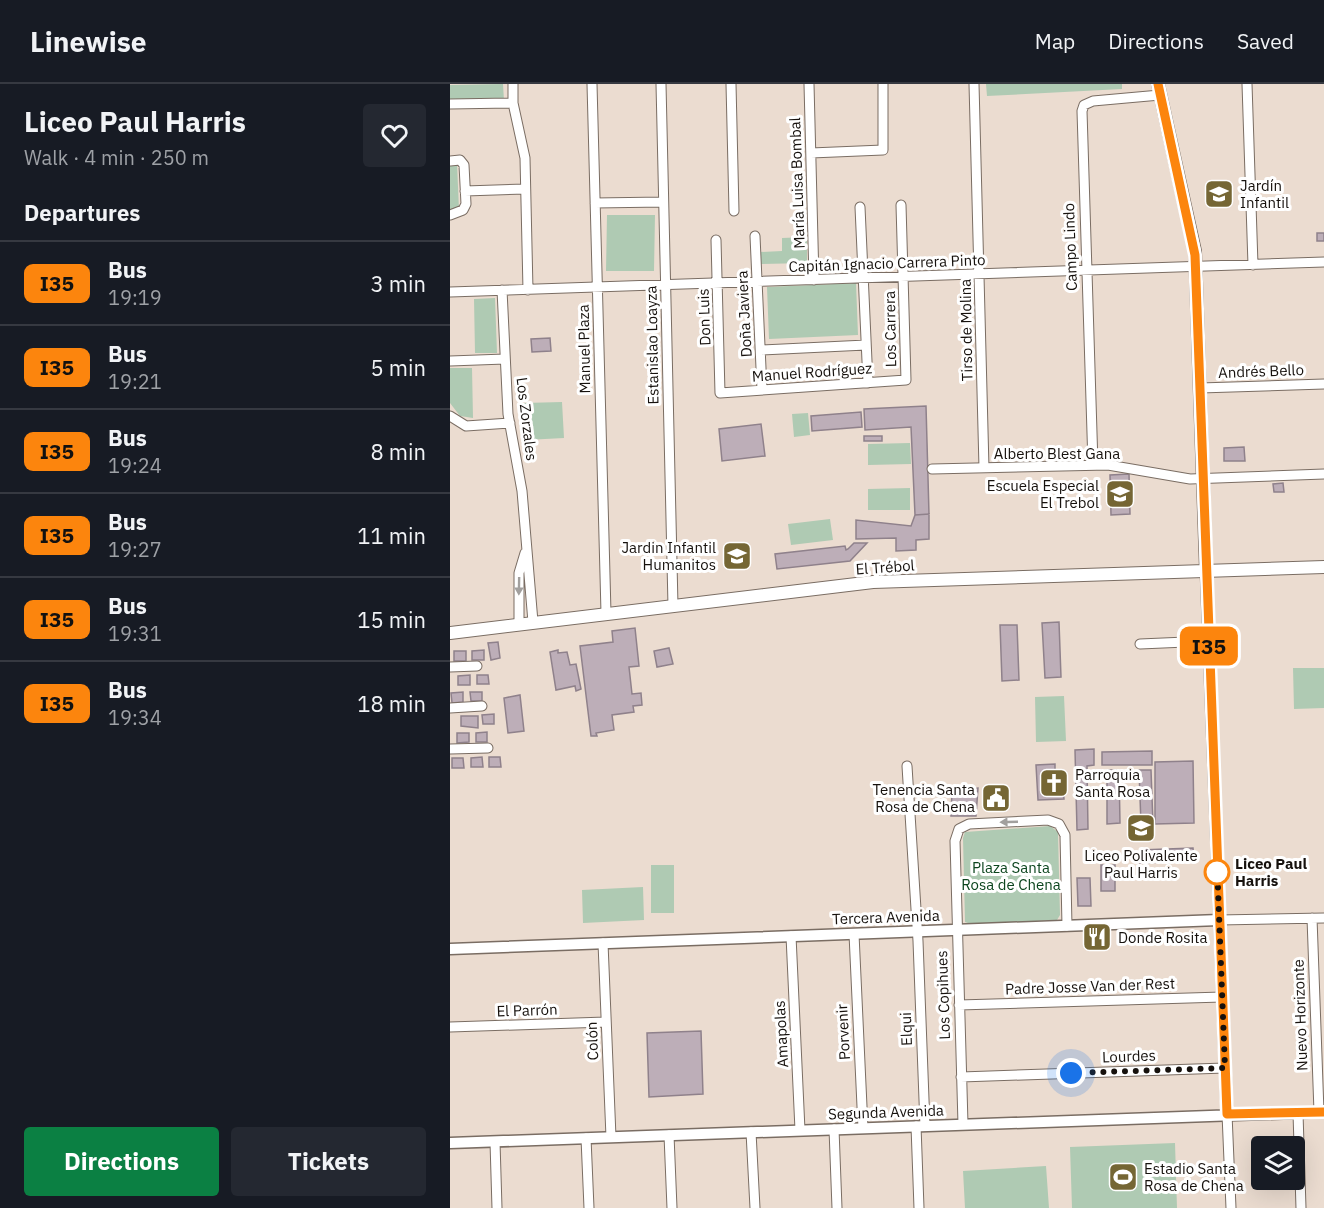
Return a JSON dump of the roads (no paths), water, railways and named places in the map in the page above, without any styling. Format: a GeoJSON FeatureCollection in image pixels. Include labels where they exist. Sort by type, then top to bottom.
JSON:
{"type":"FeatureCollection","features":[{"type":"Feature","properties":{"kind":"main road"},"geometry":{"type":"LineString","coordinates":[[1159,89],[1193,243],[1196,267],[1206,570]]}},
{"type":"Feature","properties":{"kind":"main road","name":"El Trébol"},"geometry":{"type":"LineString","coordinates":[[450,633],[895,580],[1324,567]]}},
{"type":"Feature","properties":{"kind":"street"},"geometry":{"type":"LineString","coordinates":[[513,84],[513,103],[524,149],[528,290]]}},
{"type":"Feature","properties":{"kind":"street","name":"Manuel Plaza"},"geometry":{"type":"LineString","coordinates":[[592,84],[606,613]]}},
{"type":"Feature","properties":{"kind":"street","name":"Estanislao Loayza"},"geometry":{"type":"LineString","coordinates":[[661,84],[673,606]]}},
{"type":"Feature","properties":{"kind":"street"},"geometry":{"type":"LineString","coordinates":[[731,84],[734,211]]}},
{"type":"Feature","properties":{"kind":"street","name":"María Luisa Bombal"},"geometry":{"type":"LineString","coordinates":[[809,84],[814,280]]}},
{"type":"Feature","properties":{"kind":"street"},"geometry":{"type":"LineString","coordinates":[[811,153],[883,150],[883,84]]}},
{"type":"Feature","properties":{"kind":"street","name":"Tirso de Molina"},"geometry":{"type":"LineString","coordinates":[[974,84],[984,468]]}},
{"type":"Feature","properties":{"kind":"street"},"geometry":{"type":"LineString","coordinates":[[1247,84],[1253,265]]}},
{"type":"Feature","properties":{"kind":"street","name":"Campo Lindo"},"geometry":{"type":"LineString","coordinates":[[1093,465],[1083,108],[1093,101],[1159,89]]}},
{"type":"Feature","properties":{"kind":"street"},"geometry":{"type":"LineString","coordinates":[[450,104],[513,103]]}},
{"type":"Feature","properties":{"kind":"street"},"geometry":{"type":"LineString","coordinates":[[450,161],[463,162],[466,204],[463,210],[450,215]]}},
{"type":"Feature","properties":{"kind":"street"},"geometry":{"type":"LineString","coordinates":[[465,191],[525,189]]}},
{"type":"Feature","properties":{"kind":"street"},"geometry":{"type":"LineString","coordinates":[[595,204],[663,202]]}},
{"type":"Feature","properties":{"kind":"street","name":"Los Carrera"},"geometry":{"type":"LineString","coordinates":[[901,205],[906,380]]}},
{"type":"Feature","properties":{"kind":"street"},"geometry":{"type":"LineString","coordinates":[[860,207],[868,383]]}},
{"type":"Feature","properties":{"kind":"street","name":"Doña Javiera"},"geometry":{"type":"LineString","coordinates":[[755,236],[762,390]]}},
{"type":"Feature","properties":{"kind":"street","name":"Don Luis"},"geometry":{"type":"LineString","coordinates":[[716,240],[720,393]]}},
{"type":"Feature","properties":{"kind":"street","name":"Capitán Ignacio Carrera Pinto"},"geometry":{"type":"LineString","coordinates":[[450,292],[1324,262]]}},
{"type":"Feature","properties":{"kind":"street","name":"Los Zorzales"},"geometry":{"type":"LineString","coordinates":[[502,290],[510,423],[522,491],[525,550],[530,573],[533,622]]}},
{"type":"Feature","properties":{"kind":"street"},"geometry":{"type":"LineString","coordinates":[[761,350],[866,345]]}},
{"type":"Feature","properties":{"kind":"street"},"geometry":{"type":"LineString","coordinates":[[450,361],[505,359]]}},
{"type":"Feature","properties":{"kind":"street","name":"Manuel Rodríguez"},"geometry":{"type":"LineString","coordinates":[[720,393],[906,380]]}},
{"type":"Feature","properties":{"kind":"street","name":"Andrés Bello"},"geometry":{"type":"LineString","coordinates":[[1200,388],[1324,384]]}},
{"type":"Feature","properties":{"kind":"street"},"geometry":{"type":"LineString","coordinates":[[450,416],[466,426],[510,423]]}},
{"type":"Feature","properties":{"kind":"street","name":"Alberto Blest Gana"},"geometry":{"type":"LineString","coordinates":[[932,469],[1093,465],[1116,466],[1173,477],[1324,474]]}},
{"type":"Feature","properties":{"kind":"street","name":"Los Zorzales"},"geometry":{"type":"LineString","coordinates":[[519,623],[519,573],[525,550]]}},
{"type":"Feature","properties":{"kind":"street"},"geometry":{"type":"LineString","coordinates":[[1206,570],[1231,1208]]}},
{"type":"Feature","properties":{"kind":"street"},"geometry":{"type":"LineString","coordinates":[[1140,644],[1209,641]]}},
{"type":"Feature","properties":{"kind":"street"},"geometry":{"type":"LineString","coordinates":[[450,667],[477,666]]}},
{"type":"Feature","properties":{"kind":"street"},"geometry":{"type":"LineString","coordinates":[[450,708],[482,706]]}},
{"type":"Feature","properties":{"kind":"street"},"geometry":{"type":"LineString","coordinates":[[450,749],[488,748]]}},
{"type":"Feature","properties":{"kind":"street","name":"Elqui"},"geometry":{"type":"LineString","coordinates":[[907,766],[917,931],[919,1208]]}},
{"type":"Feature","properties":{"kind":"street","name":"Los Copihues"},"geometry":{"type":"LineString","coordinates":[[963,1124],[956,930],[955,842],[958,829],[969,824],[1048,820],[1059,824],[1065,835],[1067,926]]}},
{"type":"Feature","properties":{"kind":"street","name":"Nuevo Horizonte"},"geometry":{"type":"LineString","coordinates":[[1312,918],[1321,1112]]}},
{"type":"Feature","properties":{"kind":"street","name":"Tercera Avenida"},"geometry":{"type":"LineString","coordinates":[[450,949],[1324,918]]}},
{"type":"Feature","properties":{"kind":"street","name":"Porvenir"},"geometry":{"type":"LineString","coordinates":[[854,934],[863,1128]]}},
{"type":"Feature","properties":{"kind":"street","name":"Amapolas"},"geometry":{"type":"LineString","coordinates":[[791,936],[800,1130]]}},
{"type":"Feature","properties":{"kind":"street","name":"Colón"},"geometry":{"type":"LineString","coordinates":[[603,943],[611,1137]]}},
{"type":"Feature","properties":{"kind":"street","name":"Padre Josse Van der Rest"},"geometry":{"type":"LineString","coordinates":[[959,1005],[1222,997]]}},
{"type":"Feature","properties":{"kind":"street","name":"El Parrón"},"geometry":{"type":"LineString","coordinates":[[450,1027],[606,1022]]}},
{"type":"Feature","properties":{"kind":"street","name":"Lourdes"},"geometry":{"type":"LineString","coordinates":[[961,1077],[1225,1068]]}},
{"type":"Feature","properties":{"kind":"street","name":"Segunda Avenida"},"geometry":{"type":"LineString","coordinates":[[450,1143],[1321,1112]]}},
{"type":"Feature","properties":{"kind":"street"},"geometry":{"type":"LineString","coordinates":[[1298,1113],[1301,1208]]}},
{"type":"Feature","properties":{"kind":"street"},"geometry":{"type":"LineString","coordinates":[[834,1129],[837,1208]]}},
{"type":"Feature","properties":{"kind":"street"},"geometry":{"type":"LineString","coordinates":[[752,1132],[755,1208]]}},
{"type":"Feature","properties":{"kind":"street"},"geometry":{"type":"LineString","coordinates":[[669,1135],[672,1208]]}},
{"type":"Feature","properties":{"kind":"street"},"geometry":{"type":"LineString","coordinates":[[586,1138],[589,1208]]}},
{"type":"Feature","properties":{"kind":"street"},"geometry":{"type":"LineString","coordinates":[[495,1142],[497,1208]]}},
{"type":"Feature","properties":{"kind":"place","name":"Jardín Infantil"},"geometry":{"type":"Point","coordinates":[1219,194]}},
{"type":"Feature","properties":{"kind":"place","name":"Escuela Especial El Trebol"},"geometry":{"type":"Point","coordinates":[1120,494]}},
{"type":"Feature","properties":{"kind":"place","name":"Jardin Infantil Humanitos"},"geometry":{"type":"Point","coordinates":[737,556]}},
{"type":"Feature","properties":{"kind":"place","name":"Parroquia Santa Rosa"},"geometry":{"type":"Point","coordinates":[1054,783]}},
{"type":"Feature","properties":{"kind":"place","name":"Tenencia Santa Rosa de Chena"},"geometry":{"type":"Point","coordinates":[996,798]}},
{"type":"Feature","properties":{"kind":"place","name":"Liceo Polivalente Paul Harris"},"geometry":{"type":"Point","coordinates":[1141,828]}},
{"type":"Feature","properties":{"kind":"place","name":"Liceo Paul Harris"},"geometry":{"type":"Point","coordinates":[1217,872]}},
{"type":"Feature","properties":{"kind":"place","name":"Donde Rosita"},"geometry":{"type":"Point","coordinates":[1097,937]}},
{"type":"Feature","properties":{"kind":"place","name":"Estadio Santa Rosa de Chena"},"geometry":{"type":"Point","coordinates":[1123,1177]}},
{"type":"Feature","properties":{"kind":"park label","name":"Plaza Santa Rosa de Chena"},"geometry":{"type":"Point","coordinates":[1011,876]}}]}
